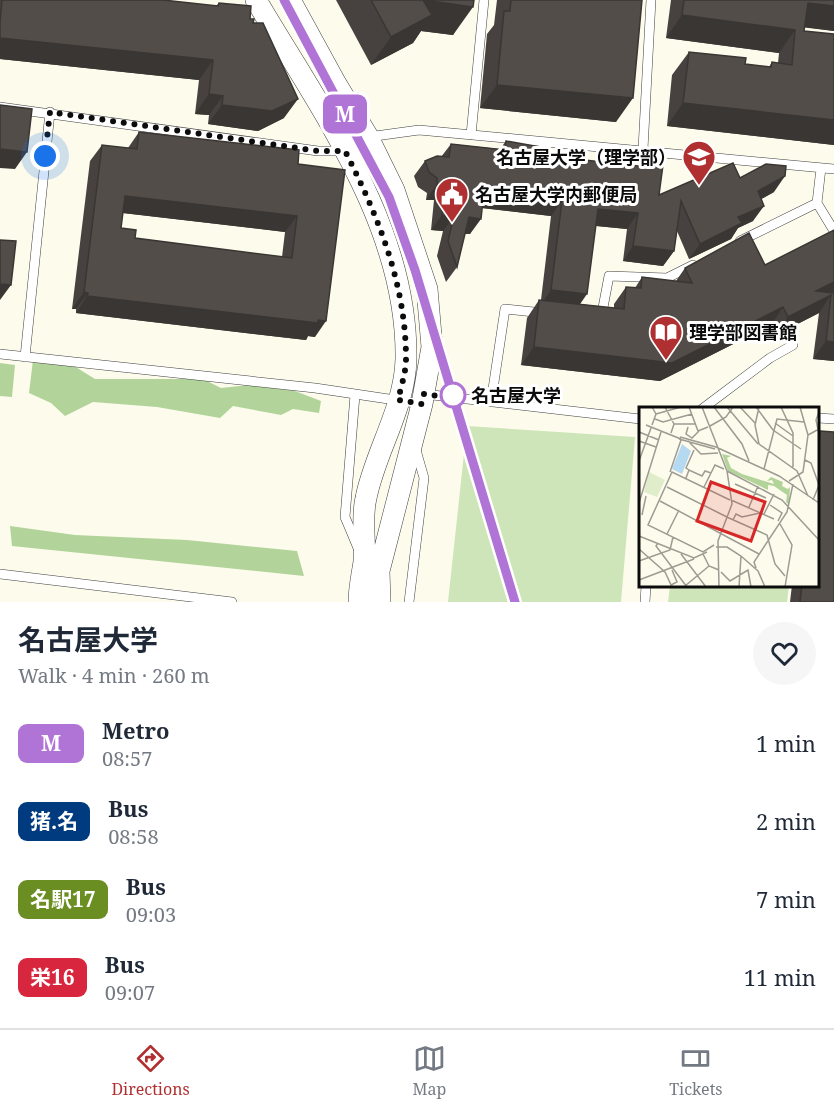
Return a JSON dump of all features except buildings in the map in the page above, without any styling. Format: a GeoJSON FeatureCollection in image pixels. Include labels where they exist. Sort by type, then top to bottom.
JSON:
{"type":"FeatureCollection","features":[{"type":"Feature","properties":{"kind":"street"},"geometry":{"type":"LineString","coordinates":[[256,0],[345,151],[369,200],[389,251],[400,297],[406,361],[398,400],[365,499],[364,563],[359,602]]}},
{"type":"Feature","properties":{"kind":"street"},"geometry":{"type":"LineString","coordinates":[[290,0],[368,137],[394,189],[427,289],[432,347],[423,399],[379,571],[380,602]]}},
{"type":"Feature","properties":{"kind":"lane"},"geometry":{"type":"LineString","coordinates":[[471,135],[484,0]]}},
{"type":"Feature","properties":{"kind":"lane"},"geometry":{"type":"LineString","coordinates":[[643,149],[651,0]]}},
{"type":"Feature","properties":{"kind":"lane"},"geometry":{"type":"LineString","coordinates":[[0,106],[318,151],[345,151]]}},
{"type":"Feature","properties":{"kind":"lane"},"geometry":{"type":"LineString","coordinates":[[25,357],[50,112]]}},
{"type":"Feature","properties":{"kind":"lane"},"geometry":{"type":"LineString","coordinates":[[368,137],[419,130],[834,168]]}},
{"type":"Feature","properties":{"kind":"lane"},"geometry":{"type":"LineString","coordinates":[[821,168],[817,203],[834,231]]}},
{"type":"Feature","properties":{"kind":"lane"},"geometry":{"type":"LineString","coordinates":[[733,245],[817,203]]}},
{"type":"Feature","properties":{"kind":"lane"},"geometry":{"type":"LineString","coordinates":[[591,318],[601,319],[609,276],[667,278],[701,261]]}},
{"type":"Feature","properties":{"kind":"lane"},"geometry":{"type":"LineString","coordinates":[[491,402],[505,309],[559,315]]}},
{"type":"Feature","properties":{"kind":"lane"},"geometry":{"type":"LineString","coordinates":[[703,407],[770,358],[793,345]]}},
{"type":"Feature","properties":{"kind":"lane"},"geometry":{"type":"LineString","coordinates":[[0,354],[398,400],[491,402],[639,419]]}},
{"type":"Feature","properties":{"kind":"lane"},"geometry":{"type":"LineString","coordinates":[[355,395],[345,517],[364,563]]}},
{"type":"Feature","properties":{"kind":"lane"},"geometry":{"type":"LineString","coordinates":[[819,418],[834,419]]}},
{"type":"Feature","properties":{"kind":"lane"},"geometry":{"type":"LineString","coordinates":[[409,602],[424,478],[412,440]]}},
{"type":"Feature","properties":{"kind":"lane"},"geometry":{"type":"LineString","coordinates":[[0,574],[232,602]]}},
{"type":"Feature","properties":{"kind":"lane"},"geometry":{"type":"LineString","coordinates":[[645,602],[646,587]]}},
{"type":"Feature","properties":{"kind":"green space"},"geometry":{"type":"Polygon","coordinates":[[[33,360],[74,366],[95,379],[203,379],[221,388],[249,385],[295,391],[321,401],[319,413],[293,409],[281,415],[233,406],[220,418],[157,407],[93,402],[65,416],[51,403],[29,393],[33,360]]]}},
{"type":"Feature","properties":{"kind":"green space"},"geometry":{"type":"Polygon","coordinates":[[[0,363],[15,365],[12,397],[0,396],[0,363]]]}},
{"type":"Feature","properties":{"kind":"green space"},"geometry":{"type":"Polygon","coordinates":[[[467,426],[635,437],[621,602],[448,602],[467,426]]]}},
{"type":"Feature","properties":{"kind":"green space"},"geometry":{"type":"Polygon","coordinates":[[[10,526],[75,535],[187,540],[297,551],[304,576],[12,546],[10,526]]]}},
{"type":"Feature","properties":{"kind":"green space"},"geometry":{"type":"Polygon","coordinates":[[[670,587],[789,587],[787,602],[668,602],[670,587]]]}},
{"type":"Feature","properties":{"kind":"metro line","name":"M"},"geometry":{"type":"LineString","coordinates":[[284,0],[389,197],[415,270],[515,602]]}},
{"type":"Feature","properties":{"kind":"place","name":"名古屋大学（理学部）"},"geometry":{"type":"Point","coordinates":[699,186]}},
{"type":"Feature","properties":{"kind":"place","name":"名古屋大学内郵便局"},"geometry":{"type":"Point","coordinates":[452,223]}},
{"type":"Feature","properties":{"kind":"place","name":"理学部図書館"},"geometry":{"type":"Point","coordinates":[666,361]}},
{"type":"Feature","properties":{"kind":"place","name":"名古屋大学"},"geometry":{"type":"Point","coordinates":[453,395]}},
{"type":"Feature","properties":{"kind":"route"},"geometry":{"type":"LineString","coordinates":[[45,156],[50,112],[318,151],[345,151],[369,200],[389,251],[400,297],[406,361],[398,400],[422,404],[424,394],[454,398],[453,395]]}}]}
